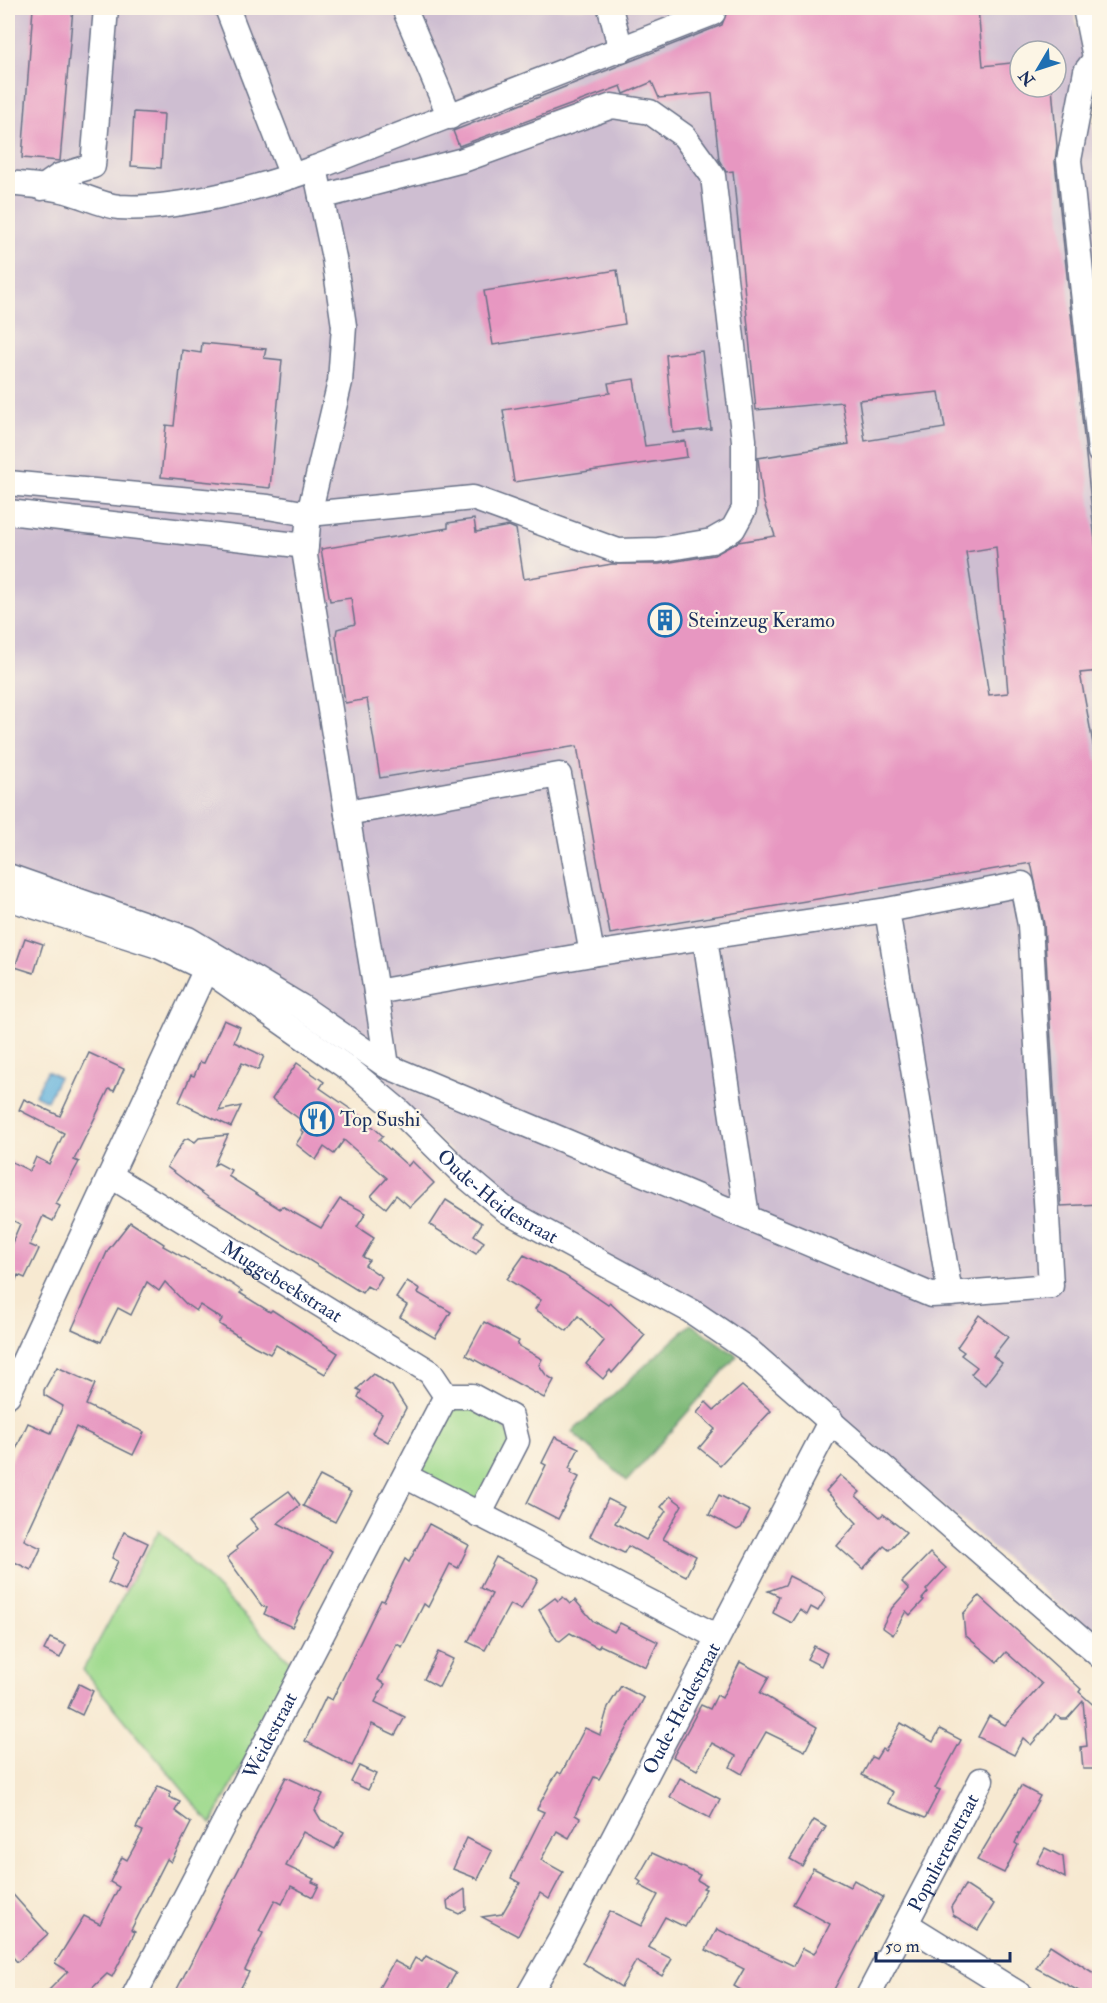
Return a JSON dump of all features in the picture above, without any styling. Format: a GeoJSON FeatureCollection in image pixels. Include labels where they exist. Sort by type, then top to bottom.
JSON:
{"type":"FeatureCollection","features":[{"type":"Feature","properties":{"kind":"street"},"geometry":{"type":"LineString","coordinates":[[42,188],[58,176],[93,166],[106,8]]}},
{"type":"Feature","properties":{"kind":"street"},"geometry":{"type":"LineString","coordinates":[[227,8],[292,176]]}},
{"type":"Feature","properties":{"kind":"street"},"geometry":{"type":"LineString","coordinates":[[404,8],[450,117]]}},
{"type":"Feature","properties":{"kind":"street"},"geometry":{"type":"LineString","coordinates":[[610,8],[621,50]]}},
{"type":"Feature","properties":{"kind":"street"},"geometry":{"type":"LineString","coordinates":[[1085,8],[1098,67],[1086,70],[1069,160],[1100,452]]}},
{"type":"Feature","properties":{"kind":"street"},"geometry":{"type":"LineString","coordinates":[[8,183],[62,190],[116,206],[146,208],[184,202],[292,176],[450,117],[713,13]]}},
{"type":"Feature","properties":{"kind":"street"},"geometry":{"type":"LineString","coordinates":[[8,483],[268,507],[309,514],[473,498],[618,552],[658,550],[712,541],[733,529],[744,509],[744,440],[713,176],[684,136],[650,112],[612,106],[463,160],[321,197]]}},
{"type":"Feature","properties":{"kind":"street"},"geometry":{"type":"LineString","coordinates":[[315,168],[334,258],[344,326],[340,381],[309,514],[305,556],[387,1066]]}},
{"type":"Feature","properties":{"kind":"street"},"geometry":{"type":"LineString","coordinates":[[8,512],[306,546]]}},
{"type":"Feature","properties":{"kind":"street"},"geometry":{"type":"LineString","coordinates":[[347,813],[559,775],[592,954]]}},
{"type":"Feature","properties":{"kind":"street"},"geometry":{"type":"LineString","coordinates":[[8,876],[188,939],[300,1006],[387,1066],[931,1295],[1052,1286],[1030,925],[1022,884],[887,910],[592,954],[376,992]]}},
{"type":"Feature","properties":{"kind":"street","name":"Oude-Heidestraat"},"geometry":{"type":"LineString","coordinates":[[8,898],[158,946],[206,969],[349,1069],[398,1110],[463,1174],[507,1210],[691,1311],[747,1349],[1100,1656]]}},
{"type":"Feature","properties":{"kind":"street"},"geometry":{"type":"LineString","coordinates":[[887,910],[950,1294]]}},
{"type":"Feature","properties":{"kind":"street"},"geometry":{"type":"LineString","coordinates":[[705,938],[747,1216]]}},
{"type":"Feature","properties":{"kind":"street"},"geometry":{"type":"LineString","coordinates":[[8,1395],[206,969]]}},
{"type":"Feature","properties":{"kind":"street","name":"Muggebeekstraat"},"geometry":{"type":"LineString","coordinates":[[111,1176],[430,1372],[446,1396]]}},
{"type":"Feature","properties":{"kind":"street"},"geometry":{"type":"LineString","coordinates":[[446,1396],[472,1396],[511,1418],[517,1441],[479,1515]]}},
{"type":"Feature","properties":{"kind":"street","name":"Weidestraat"},"geometry":{"type":"LineString","coordinates":[[135,1995],[446,1396]]}},
{"type":"Feature","properties":{"kind":"street","name":"Oude-Heidestraat"},"geometry":{"type":"LineString","coordinates":[[528,1995],[563,1935],[716,1636],[831,1420]]}},
{"type":"Feature","properties":{"kind":"street"},"geometry":{"type":"LineString","coordinates":[[405,1476],[716,1636]]}},
{"type":"Feature","properties":{"kind":"street","name":"Populierenstraat"},"geometry":{"type":"LineString","coordinates":[[868,1995],[981,1780]]}},
{"type":"Feature","properties":{"kind":"street","name":"Populierenstraat"},"geometry":{"type":"LineString","coordinates":[[906,1924],[1022,1995]]}},
{"type":"Feature","properties":{"kind":"shaded area"},"geometry":{"type":"Polygon","coordinates":[[[8,8],[1073,8],[1082,47],[1100,179],[1099,1636],[1066,1611],[753,1342],[547,1223],[491,1187],[294,1011],[8,882],[8,8]]]}},
{"type":"Feature","properties":{"kind":"green space"},"geometry":{"type":"Polygon","coordinates":[[[691,1324],[737,1356],[627,1481],[572,1432],[691,1324]]]}},
{"type":"Feature","properties":{"kind":"green space"},"geometry":{"type":"Polygon","coordinates":[[[446,1396],[472,1396],[517,1441],[479,1515],[405,1476],[446,1396]]]}},
{"type":"Feature","properties":{"kind":"green space"},"geometry":{"type":"Polygon","coordinates":[[[159,1530],[295,1666],[211,1824],[83,1670],[159,1530]]]}},
{"type":"Feature","properties":{"kind":"water"},"geometry":{"type":"Polygon","coordinates":[[[47,1071],[59,1077],[47,1101],[35,1095],[47,1071]]]}},
{"type":"Feature","properties":{"kind":"building"},"geometry":{"type":"Polygon","coordinates":[[[33,8],[73,8],[60,161],[22,158],[33,8]]]}},
{"type":"Feature","properties":{"kind":"building","name":"Steinzeug Keramo"},"geometry":{"type":"Polygon","coordinates":[[[751,8],[978,8],[983,66],[1008,63],[1008,99],[1053,99],[1057,146],[1055,162],[1097,560],[1100,560],[1100,671],[1080,673],[1096,760],[1100,760],[1100,1204],[1061,1206],[1044,924],[1031,863],[610,934],[577,746],[380,778],[367,699],[345,703],[336,636],[337,629],[355,624],[351,598],[330,601],[321,549],[448,528],[448,523],[474,519],[476,532],[509,526],[516,529],[524,579],[612,564],[659,564],[714,555],[738,542],[775,536],[763,500],[758,458],[849,444],[842,402],[756,410],[733,171],[726,172],[719,160],[712,93],[659,98],[652,82],[624,94],[621,86],[459,146],[453,131],[722,25],[727,10],[751,8]],[[939,392],[859,400],[865,441],[945,428],[939,392]],[[996,547],[966,552],[989,695],[1008,693],[996,547]]]}},
{"type":"Feature","properties":{"kind":"building"},"geometry":{"type":"Polygon","coordinates":[[[134,112],[164,114],[161,168],[131,166],[134,112]]]}},
{"type":"Feature","properties":{"kind":"building"},"geometry":{"type":"Polygon","coordinates":[[[617,270],[625,324],[493,345],[484,291],[617,270]]]}},
{"type":"Feature","properties":{"kind":"building"},"geometry":{"type":"Polygon","coordinates":[[[202,343],[266,349],[264,358],[282,360],[270,488],[161,477],[166,425],[174,426],[182,350],[201,353],[202,343]]]}},
{"type":"Feature","properties":{"kind":"building"},"geometry":{"type":"Polygon","coordinates":[[[702,351],[711,429],[673,433],[666,355],[702,351]]]}},
{"type":"Feature","properties":{"kind":"building"},"geometry":{"type":"Polygon","coordinates":[[[634,379],[645,446],[685,441],[687,457],[514,482],[503,410],[610,393],[608,383],[634,379]]]}},
{"type":"Feature","properties":{"kind":"building"},"geometry":{"type":"Polygon","coordinates":[[[25,938],[43,944],[34,973],[15,967],[25,938]]]}},
{"type":"Feature","properties":{"kind":"building"},"geometry":{"type":"Polygon","coordinates":[[[224,1020],[240,1027],[234,1042],[264,1056],[258,1070],[242,1063],[219,1111],[241,1106],[231,1127],[179,1102],[191,1075],[194,1076],[200,1062],[204,1063],[224,1020]]]}},
{"type":"Feature","properties":{"kind":"building"},"geometry":{"type":"Polygon","coordinates":[[[89,1053],[124,1069],[114,1091],[109,1089],[74,1160],[79,1162],[56,1204],[60,1206],[53,1221],[43,1216],[30,1245],[39,1249],[25,1278],[18,1275],[8,1298],[8,1252],[20,1224],[8,1218],[8,1160],[30,1171],[36,1157],[49,1164],[64,1133],[19,1110],[24,1099],[60,1116],[89,1053]]]}},
{"type":"Feature","properties":{"kind":"building"},"geometry":{"type":"Polygon","coordinates":[[[297,1063],[324,1082],[320,1088],[362,1117],[383,1136],[379,1140],[408,1166],[412,1161],[434,1183],[410,1207],[396,1195],[386,1208],[371,1196],[387,1178],[344,1140],[334,1154],[324,1147],[316,1160],[296,1144],[304,1132],[301,1130],[305,1123],[272,1099],[297,1063]]]}},
{"type":"Feature","properties":{"kind":"building"},"geometry":{"type":"Polygon","coordinates":[[[228,1135],[214,1165],[218,1163],[231,1170],[228,1176],[280,1209],[282,1206],[321,1228],[340,1199],[366,1213],[357,1227],[374,1238],[363,1257],[369,1260],[365,1265],[382,1277],[374,1290],[367,1286],[362,1293],[209,1198],[167,1167],[184,1140],[188,1138],[195,1142],[199,1138],[228,1135]]]}},
{"type":"Feature","properties":{"kind":"building"},"geometry":{"type":"Polygon","coordinates":[[[446,1200],[482,1223],[474,1235],[484,1242],[476,1254],[430,1225],[446,1200]]]}},
{"type":"Feature","properties":{"kind":"building"},"geometry":{"type":"Polygon","coordinates":[[[130,1222],[164,1244],[163,1246],[230,1283],[242,1291],[240,1293],[270,1312],[272,1310],[338,1353],[325,1374],[276,1345],[270,1354],[254,1346],[219,1324],[222,1319],[200,1305],[196,1311],[186,1304],[165,1282],[159,1291],[147,1282],[131,1315],[118,1308],[101,1342],[72,1329],[108,1250],[130,1222]]]}},
{"type":"Feature","properties":{"kind":"building"},"geometry":{"type":"Polygon","coordinates":[[[524,1255],[564,1275],[608,1305],[610,1303],[645,1335],[612,1373],[610,1370],[603,1379],[586,1364],[604,1341],[578,1316],[567,1331],[535,1309],[541,1300],[507,1279],[524,1255]]]}},
{"type":"Feature","properties":{"kind":"building"},"geometry":{"type":"Polygon","coordinates":[[[407,1281],[420,1289],[418,1293],[451,1312],[435,1338],[400,1317],[407,1305],[396,1298],[407,1281]]]}},
{"type":"Feature","properties":{"kind":"building"},"geometry":{"type":"Polygon","coordinates":[[[979,1315],[1008,1337],[993,1356],[1002,1363],[985,1385],[971,1374],[977,1367],[961,1355],[964,1352],[957,1347],[979,1315]]]}},
{"type":"Feature","properties":{"kind":"building"},"geometry":{"type":"Polygon","coordinates":[[[484,1322],[519,1341],[517,1345],[542,1359],[539,1365],[546,1375],[554,1380],[544,1398],[466,1355],[484,1322]]]}},
{"type":"Feature","properties":{"kind":"building"},"geometry":{"type":"Polygon","coordinates":[[[57,1367],[95,1384],[86,1405],[144,1432],[133,1455],[76,1427],[24,1540],[41,1548],[31,1570],[8,1559],[8,1467],[28,1423],[51,1433],[63,1406],[44,1395],[44,1390],[57,1367]]]}},
{"type":"Feature","properties":{"kind":"building"},"geometry":{"type":"Polygon","coordinates":[[[373,1374],[392,1386],[406,1408],[388,1442],[372,1433],[382,1414],[358,1397],[361,1391],[357,1389],[373,1374]]]}},
{"type":"Feature","properties":{"kind":"building"},"geometry":{"type":"Polygon","coordinates":[[[742,1386],[771,1411],[720,1465],[699,1448],[715,1429],[697,1413],[706,1402],[714,1410],[742,1386]]]}},
{"type":"Feature","properties":{"kind":"building"},"geometry":{"type":"Polygon","coordinates":[[[555,1437],[579,1448],[569,1468],[572,1470],[571,1473],[579,1477],[558,1519],[527,1503],[546,1465],[542,1463],[555,1437]]]}},
{"type":"Feature","properties":{"kind":"building"},"geometry":{"type":"Polygon","coordinates":[[[840,1475],[860,1492],[856,1496],[880,1517],[883,1514],[906,1532],[889,1550],[884,1546],[863,1569],[837,1546],[857,1523],[826,1491],[840,1475]]]}},
{"type":"Feature","properties":{"kind":"building"},"geometry":{"type":"Polygon","coordinates":[[[320,1476],[351,1492],[335,1522],[303,1506],[320,1476]]]}},
{"type":"Feature","properties":{"kind":"building"},"geometry":{"type":"Polygon","coordinates":[[[289,1491],[300,1505],[278,1523],[332,1551],[292,1627],[264,1614],[267,1608],[262,1606],[227,1558],[237,1550],[236,1547],[258,1529],[250,1519],[289,1491]]]}},
{"type":"Feature","properties":{"kind":"building"},"geometry":{"type":"Polygon","coordinates":[[[719,1495],[750,1511],[741,1528],[737,1530],[709,1515],[719,1495]]]}},
{"type":"Feature","properties":{"kind":"building"},"geometry":{"type":"Polygon","coordinates":[[[670,1496],[682,1505],[663,1539],[696,1556],[686,1576],[628,1546],[624,1553],[590,1536],[608,1499],[624,1507],[615,1523],[646,1540],[666,1511],[661,1507],[670,1496]]]}},
{"type":"Feature","properties":{"kind":"building"},"geometry":{"type":"Polygon","coordinates":[[[429,1524],[469,1545],[458,1568],[450,1564],[428,1607],[424,1604],[402,1647],[397,1644],[378,1680],[385,1684],[375,1702],[405,1717],[395,1735],[372,1724],[352,1766],[305,1741],[326,1697],[332,1700],[381,1600],[384,1601],[405,1559],[409,1562],[429,1524]]]}},
{"type":"Feature","properties":{"kind":"building"},"geometry":{"type":"Polygon","coordinates":[[[124,1532],[148,1543],[125,1591],[108,1583],[118,1561],[112,1558],[124,1532]]]}},
{"type":"Feature","properties":{"kind":"building"},"geometry":{"type":"Polygon","coordinates":[[[930,1553],[946,1568],[926,1590],[928,1592],[922,1599],[924,1600],[910,1615],[906,1611],[893,1635],[882,1627],[892,1608],[909,1589],[902,1582],[930,1553]]]}},
{"type":"Feature","properties":{"kind":"building"},"geometry":{"type":"Polygon","coordinates":[[[496,1557],[538,1579],[521,1610],[510,1604],[485,1650],[468,1642],[492,1594],[480,1588],[496,1557]]]}},
{"type":"Feature","properties":{"kind":"building"},"geometry":{"type":"Polygon","coordinates":[[[789,1576],[821,1592],[826,1598],[818,1611],[811,1607],[807,1615],[800,1610],[792,1623],[773,1613],[779,1596],[768,1591],[785,1585],[789,1576]]]}},
{"type":"Feature","properties":{"kind":"building"},"geometry":{"type":"Polygon","coordinates":[[[979,1596],[1081,1689],[1079,1692],[1100,1711],[1100,1769],[1083,1769],[1081,1747],[1087,1746],[1083,1701],[1067,1719],[1061,1719],[1056,1715],[1031,1745],[1023,1738],[1014,1755],[978,1737],[989,1716],[1005,1725],[1042,1684],[1006,1652],[997,1662],[965,1635],[963,1614],[979,1596]]]}},
{"type":"Feature","properties":{"kind":"building"},"geometry":{"type":"Polygon","coordinates":[[[563,1597],[570,1604],[575,1600],[593,1621],[614,1632],[620,1623],[658,1642],[646,1667],[600,1645],[598,1648],[570,1633],[560,1641],[557,1640],[539,1610],[555,1598],[558,1601],[563,1597]]]}},
{"type":"Feature","properties":{"kind":"building"},"geometry":{"type":"Polygon","coordinates":[[[50,1638],[66,1645],[60,1658],[44,1650],[50,1638]]]}},
{"type":"Feature","properties":{"kind":"building"},"geometry":{"type":"Polygon","coordinates":[[[814,1646],[827,1653],[821,1666],[807,1659],[814,1646]]]}},
{"type":"Feature","properties":{"kind":"building"},"geometry":{"type":"Polygon","coordinates":[[[438,1652],[453,1659],[439,1687],[424,1679],[438,1652]]]}},
{"type":"Feature","properties":{"kind":"building"},"geometry":{"type":"Polygon","coordinates":[[[740,1662],[769,1677],[760,1693],[817,1727],[805,1751],[766,1732],[742,1774],[730,1767],[736,1756],[712,1743],[697,1770],[673,1757],[701,1705],[710,1709],[717,1695],[722,1698],[740,1662]]]}},
{"type":"Feature","properties":{"kind":"building"},"geometry":{"type":"Polygon","coordinates":[[[79,1684],[93,1691],[82,1715],[68,1708],[79,1684]]]}},
{"type":"Feature","properties":{"kind":"building"},"geometry":{"type":"Polygon","coordinates":[[[621,1686],[644,1698],[599,1779],[594,1777],[575,1815],[580,1818],[569,1838],[557,1831],[541,1860],[563,1872],[549,1899],[540,1893],[518,1936],[482,1917],[502,1914],[520,1883],[511,1878],[544,1812],[537,1809],[558,1772],[561,1774],[585,1728],[600,1735],[608,1707],[621,1686]]]}},
{"type":"Feature","properties":{"kind":"building"},"geometry":{"type":"Polygon","coordinates":[[[901,1723],[933,1742],[940,1729],[961,1740],[935,1788],[940,1790],[925,1818],[888,1803],[893,1792],[862,1775],[872,1757],[876,1759],[882,1749],[885,1751],[901,1723]]]}},
{"type":"Feature","properties":{"kind":"building"},"geometry":{"type":"Polygon","coordinates":[[[359,1766],[376,1774],[368,1790],[351,1782],[359,1766]]]}},
{"type":"Feature","properties":{"kind":"building"},"geometry":{"type":"Polygon","coordinates":[[[286,1777],[323,1794],[315,1810],[321,1820],[344,1832],[335,1849],[303,1832],[286,1866],[314,1879],[312,1882],[319,1885],[313,1897],[291,1886],[282,1904],[275,1900],[259,1931],[263,1933],[245,1970],[249,1972],[237,1995],[174,1995],[286,1777]]]}},
{"type":"Feature","properties":{"kind":"building"},"geometry":{"type":"Polygon","coordinates":[[[680,1778],[720,1799],[710,1818],[670,1797],[680,1778]]]}},
{"type":"Feature","properties":{"kind":"building"},"geometry":{"type":"Polygon","coordinates":[[[158,1786],[171,1792],[169,1797],[180,1802],[175,1811],[191,1823],[171,1862],[167,1859],[131,1930],[135,1932],[112,1977],[107,1974],[85,1995],[44,1995],[68,1971],[55,1963],[84,1916],[100,1924],[119,1887],[110,1882],[122,1857],[127,1860],[143,1831],[136,1828],[158,1786]]]}},
{"type":"Feature","properties":{"kind":"building"},"geometry":{"type":"Polygon","coordinates":[[[1021,1786],[1040,1796],[1020,1833],[1017,1833],[1019,1834],[1015,1843],[1018,1845],[1004,1873],[977,1860],[1021,1786]]]}},
{"type":"Feature","properties":{"kind":"building"},"geometry":{"type":"Polygon","coordinates":[[[814,1820],[826,1827],[802,1866],[790,1859],[814,1820]]]}},
{"type":"Feature","properties":{"kind":"building"},"geometry":{"type":"Polygon","coordinates":[[[467,1838],[492,1851],[478,1879],[453,1869],[467,1838]]]}},
{"type":"Feature","properties":{"kind":"building"},"geometry":{"type":"Polygon","coordinates":[[[1045,1848],[1063,1857],[1065,1878],[1037,1863],[1045,1848]]]}},
{"type":"Feature","properties":{"kind":"building"},"geometry":{"type":"Polygon","coordinates":[[[652,1853],[700,1875],[697,1880],[706,1885],[703,1888],[706,1889],[685,1927],[665,1917],[648,1947],[672,1959],[662,1976],[636,1961],[621,1987],[583,1963],[610,1911],[641,1926],[658,1895],[639,1885],[641,1882],[637,1879],[652,1853]]]}},
{"type":"Feature","properties":{"kind":"building"},"geometry":{"type":"Polygon","coordinates":[[[813,1868],[850,1887],[854,1880],[883,1897],[831,1995],[749,1995],[734,1986],[744,1969],[706,1950],[717,1929],[794,1966],[803,1948],[814,1954],[830,1924],[793,1904],[813,1868]]]}},
{"type":"Feature","properties":{"kind":"building"},"geometry":{"type":"Polygon","coordinates":[[[965,1885],[994,1904],[978,1930],[953,1915],[951,1907],[965,1885]]]}},
{"type":"Feature","properties":{"kind":"building"},"geometry":{"type":"Polygon","coordinates":[[[8,1889],[48,1934],[17,1962],[8,1951],[8,1889]]]}},
{"type":"Feature","properties":{"kind":"building"},"geometry":{"type":"Polygon","coordinates":[[[465,1889],[466,1910],[459,1914],[448,1909],[447,1901],[465,1889]]]}},
{"type":"Feature","properties":{"kind":"building"},"geometry":{"type":"Polygon","coordinates":[[[1050,1945],[1100,1977],[1100,1995],[1086,1995],[1036,1968],[1050,1945]]]}},
{"type":"Feature","properties":{"kind":"building"},"geometry":{"type":"Polygon","coordinates":[[[426,1956],[456,1973],[443,1995],[375,1995],[394,1961],[409,1969],[415,1958],[422,1962],[426,1956]]]}},
{"type":"Feature","properties":{"kind":"place","name":"Steinzeug Keramo"},"geometry":{"type":"Point","coordinates":[665,620]}},
{"type":"Feature","properties":{"kind":"place","name":"Top Sushi"},"geometry":{"type":"Point","coordinates":[317,1119]}}]}
